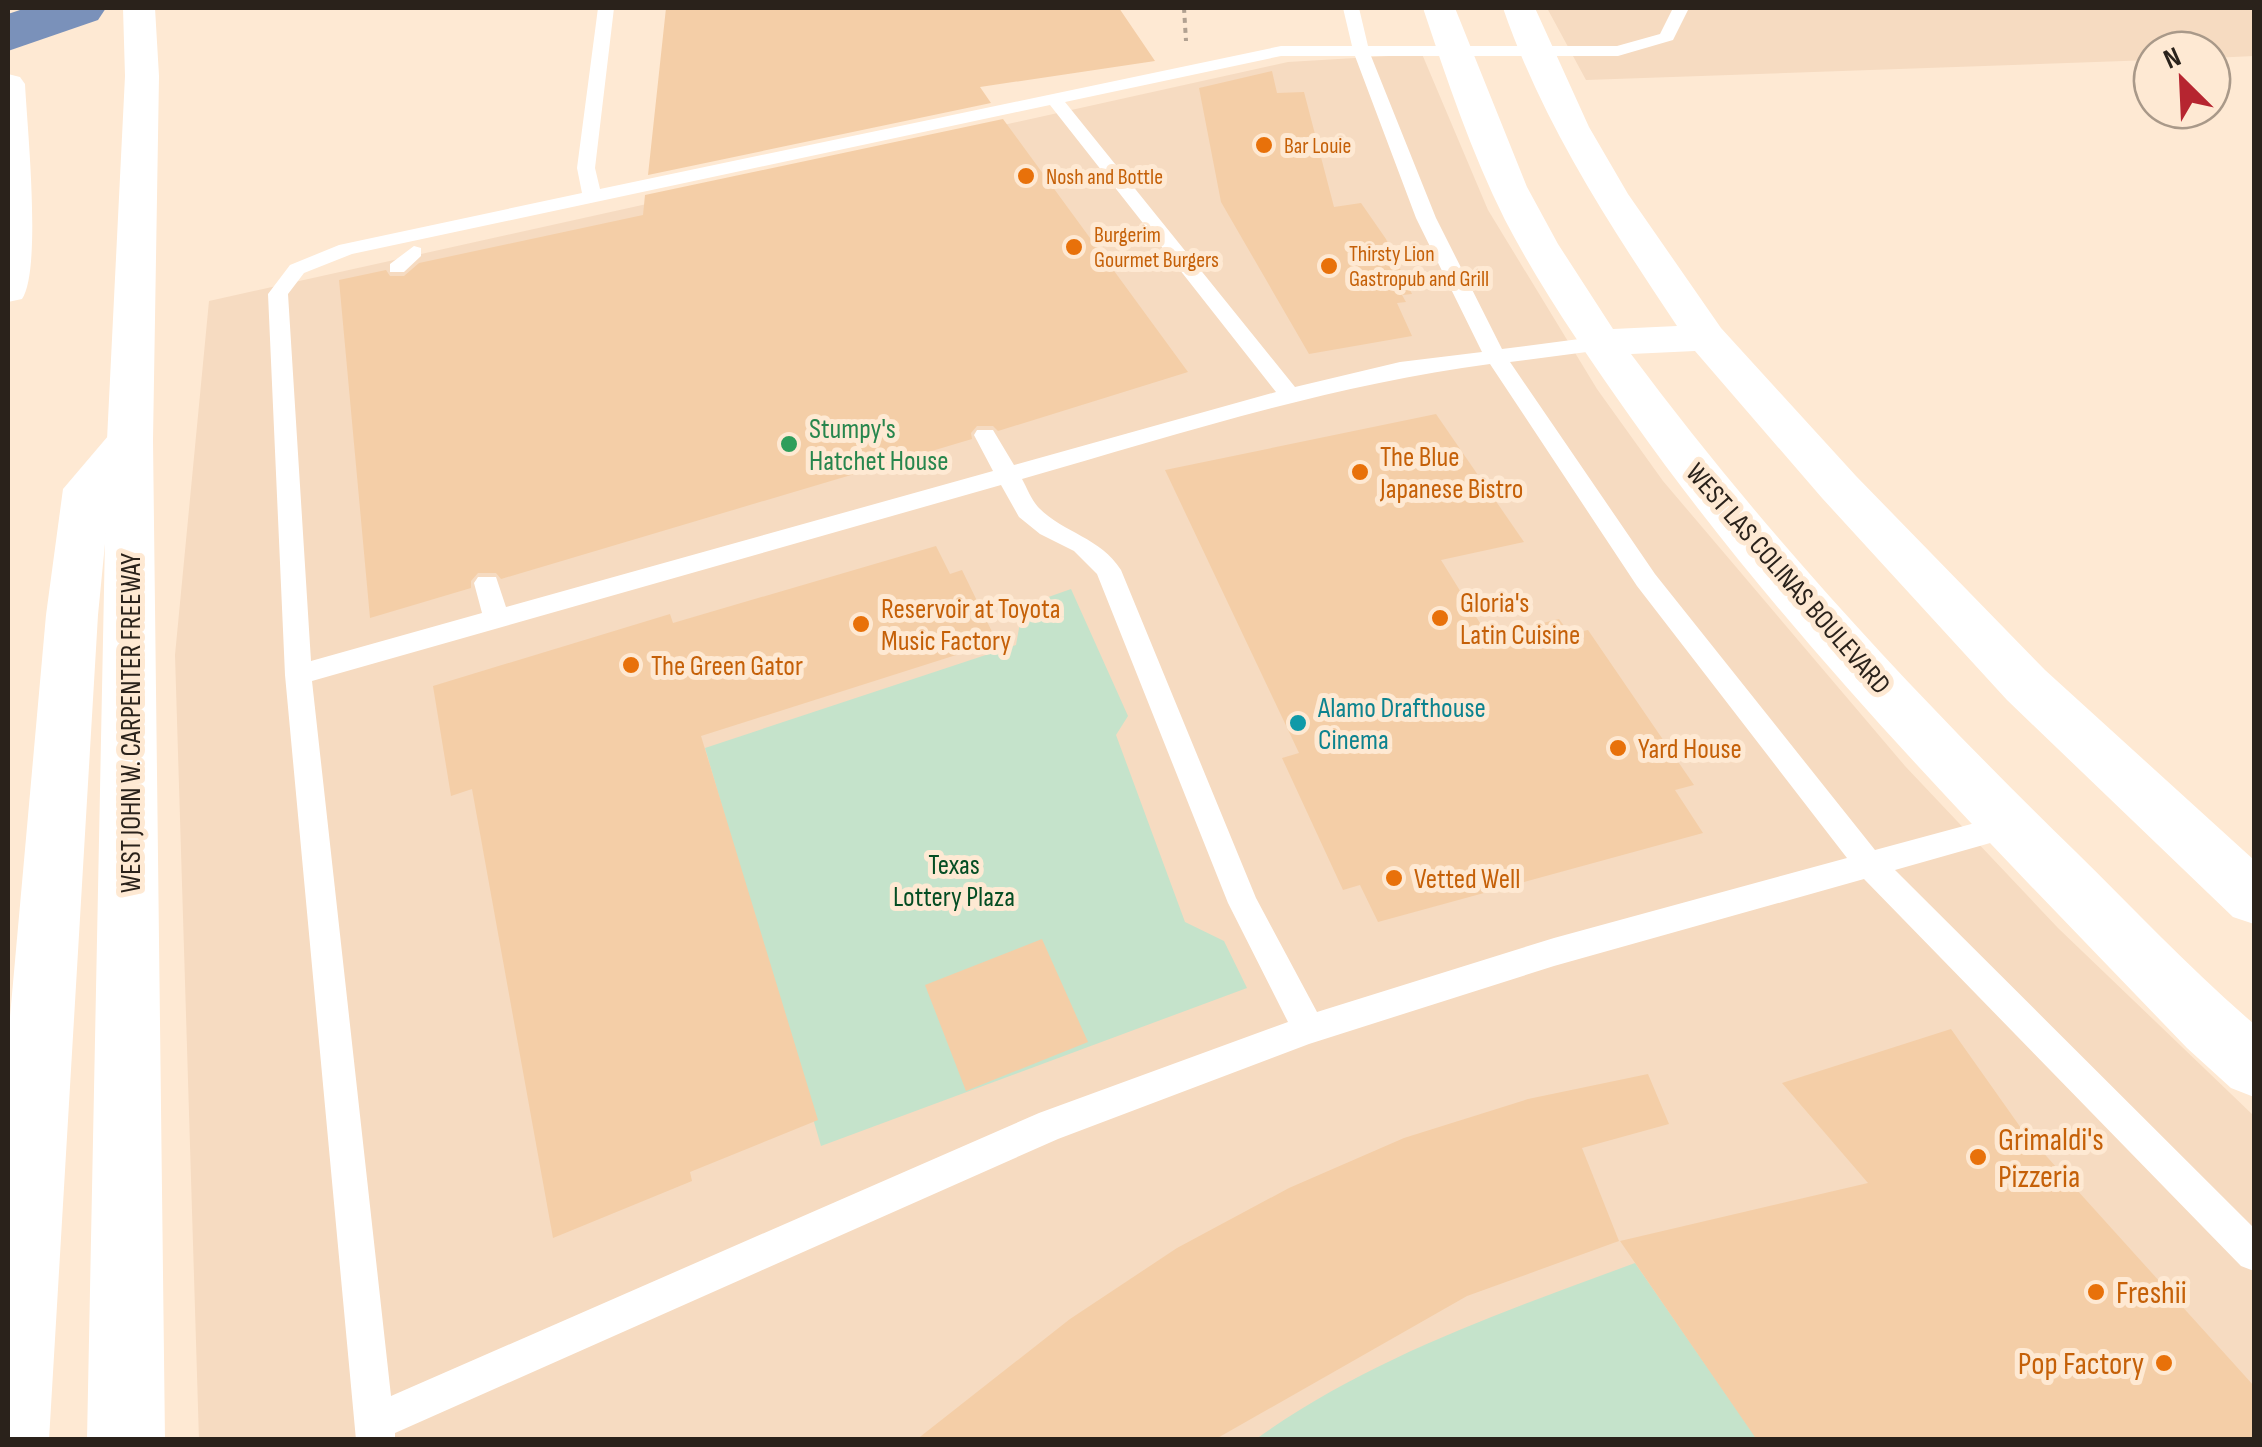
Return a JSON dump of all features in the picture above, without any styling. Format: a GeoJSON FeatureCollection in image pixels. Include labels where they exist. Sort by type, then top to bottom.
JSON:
{"type":"FeatureCollection","features":[{"type":"Feature","properties":{"kind":"main road","name":"WEST JOHN W. CARPENTER FREEWAY"},"geometry":{"type":"LineString","coordinates":[[126,1440],[130,440],[140,20]]}},
{"type":"Feature","properties":{"kind":"main road"},"geometry":{"type":"LineString","coordinates":[[1528,28],[1571,127],[1608,195],[1706,337],[1839,487],[2026,686],[2254,898]]}},
{"type":"Feature","properties":{"kind":"main road","name":"WEST LAS COLINAS BOULEVARD"},"geometry":{"type":"LineString","coordinates":[[1446,29],[1478,122],[1537,241],[1602,344],[1742,531],[1943,755],[2254,1066]]}},
{"type":"Feature","properties":{"kind":"main road"},"geometry":{"type":"LineString","coordinates":[[8,86],[12,245],[8,290]]}},
{"type":"Feature","properties":{"kind":"main road"},"geometry":{"type":"LineString","coordinates":[[1602,344],[1706,337]]}},
{"type":"Feature","properties":{"kind":"main road"},"geometry":{"type":"LineString","coordinates":[[10,1440],[72,615],[87,490],[130,440]]}},
{"type":"Feature","properties":{"kind":"lane"},"geometry":{"type":"LineString","coordinates":[[593,199],[586,168],[606,8]]}},
{"type":"Feature","properties":{"kind":"lane"},"geometry":{"type":"LineString","coordinates":[[1351,8],[1361,51],[1426,218],[1495,356],[1646,580],[1867,862],[2254,1253]]}},
{"type":"Feature","properties":{"kind":"lane"},"geometry":{"type":"LineString","coordinates":[[1681,8],[1667,37],[1618,52],[1528,28],[1446,29],[1361,51],[1282,50],[1054,100],[825,158],[593,199],[418,250],[346,249],[297,269],[278,294],[298,676],[374,1431],[1051,1125],[1309,1029],[1554,952],[1867,862],[2012,825]]}},
{"type":"Feature","properties":{"kind":"lane"},"geometry":{"type":"LineString","coordinates":[[1054,100],[1290,394]]}},
{"type":"Feature","properties":{"kind":"lane"},"geometry":{"type":"LineString","coordinates":[[397,268],[418,250]]}},
{"type":"Feature","properties":{"kind":"lane"},"geometry":{"type":"LineString","coordinates":[[298,676],[1290,394],[1400,369],[1602,344]]}},
{"type":"Feature","properties":{"kind":"lane"},"geometry":{"type":"LineString","coordinates":[[985,435],[1028,511],[1049,528],[1083,545],[1108,570],[1242,903],[1309,1029]]}},
{"type":"Feature","properties":{"kind":"lane"},"geometry":{"type":"LineString","coordinates":[[487,583],[496,619]]}},
{"type":"Feature","properties":{"kind":"path"},"geometry":{"type":"LineString","coordinates":[[1184,8],[1187,56]]}},
{"type":"Feature","properties":{"kind":"shaded area"},"geometry":{"type":"Polygon","coordinates":[[[1547,8],[2254,8],[2254,56],[2232,57],[2232,30],[2132,30],[2132,61],[1586,80],[1547,8]]]}},
{"type":"Feature","properties":{"kind":"shaded area"},"geometry":{"type":"Polygon","coordinates":[[[1422,54],[1488,210],[1597,389],[1663,481],[1905,766],[2058,928],[2254,1116],[2254,1439],[199,1440],[175,655],[209,301],[1288,62],[1422,54]]]}},
{"type":"Feature","properties":{"kind":"green space","name":"Texas Lottery Plaza"},"geometry":{"type":"Polygon","coordinates":[[[1071,589],[1128,716],[1116,735],[1185,922],[1224,941],[1247,988],[821,1146],[705,748],[1016,645],[1023,606],[1071,589]]]}},
{"type":"Feature","properties":{"kind":"green space"},"geometry":{"type":"Polygon","coordinates":[[[1635,1263],[1757,1439],[1256,1439],[1392,1360],[1635,1263]]]}},
{"type":"Feature","properties":{"kind":"building"},"geometry":{"type":"Polygon","coordinates":[[[666,8],[1119,8],[1155,61],[980,87],[991,103],[648,175],[666,8]]]}},
{"type":"Feature","properties":{"kind":"building"},"geometry":{"type":"Polygon","coordinates":[[[1272,71],[1277,93],[1304,92],[1334,207],[1361,203],[1386,239],[1412,294],[1402,295],[1406,302],[1397,303],[1412,336],[1309,354],[1221,202],[1199,88],[1272,71]]]}},
{"type":"Feature","properties":{"kind":"building"},"geometry":{"type":"Polygon","coordinates":[[[1003,119],[1188,372],[998,431],[993,426],[977,426],[971,433],[972,439],[501,579],[496,573],[478,573],[471,588],[370,618],[339,280],[386,270],[390,276],[404,276],[419,263],[643,215],[645,195],[1003,119]]]}},
{"type":"Feature","properties":{"kind":"building"},"geometry":{"type":"Polygon","coordinates":[[[1436,414],[1524,542],[1441,560],[1488,636],[1559,619],[1570,634],[1588,630],[1694,785],[1675,790],[1703,833],[1378,922],[1360,885],[1343,890],[1282,758],[1299,753],[1165,470],[1436,414]]]}},
{"type":"Feature","properties":{"kind":"building"},"geometry":{"type":"Polygon","coordinates":[[[936,546],[950,574],[962,570],[997,642],[701,736],[818,1120],[690,1172],[692,1181],[553,1238],[472,789],[451,796],[433,686],[670,614],[673,623],[936,546]]]}},
{"type":"Feature","properties":{"kind":"building"},"geometry":{"type":"Polygon","coordinates":[[[1042,939],[1088,1042],[966,1091],[925,985],[1042,939]]]}},
{"type":"Feature","properties":{"kind":"building"},"geometry":{"type":"Polygon","coordinates":[[[1951,1029],[2021,1128],[2254,1386],[2254,1440],[1757,1440],[1620,1241],[1868,1183],[1782,1083],[1951,1029]]]}},
{"type":"Feature","properties":{"kind":"building"},"geometry":{"type":"Polygon","coordinates":[[[1648,1074],[1669,1124],[1582,1148],[1619,1241],[1467,1296],[1214,1440],[916,1440],[1070,1319],[1177,1248],[1289,1188],[1404,1138],[1528,1099],[1648,1074]]]}},
{"type":"Feature","properties":{"kind":"waterway"},"geometry":{"type":"LineString","coordinates":[[8,34],[78,8]]}},
{"type":"Feature","properties":{"kind":"place","name":"Bar Louie"},"geometry":{"type":"Point","coordinates":[1264,145]}},
{"type":"Feature","properties":{"kind":"place","name":"Nosh and Bottle"},"geometry":{"type":"Point","coordinates":[1026,176]}},
{"type":"Feature","properties":{"kind":"place","name":"Burgerim Gourmet Burgers"},"geometry":{"type":"Point","coordinates":[1074,247]}},
{"type":"Feature","properties":{"kind":"place","name":"Thirsty Lion Gastropub and Grill"},"geometry":{"type":"Point","coordinates":[1329,266]}},
{"type":"Feature","properties":{"kind":"place","name":"Stumpy's Hatchet House"},"geometry":{"type":"Point","coordinates":[789,444]}},
{"type":"Feature","properties":{"kind":"place","name":"The Blue Japanese Bistro"},"geometry":{"type":"Point","coordinates":[1360,472]}},
{"type":"Feature","properties":{"kind":"place","name":"Gloria's Latin Cuisine"},"geometry":{"type":"Point","coordinates":[1440,618]}},
{"type":"Feature","properties":{"kind":"place","name":"Reservoir at Toyota Music Factory"},"geometry":{"type":"Point","coordinates":[861,624]}},
{"type":"Feature","properties":{"kind":"place","name":"The Green Gator"},"geometry":{"type":"Point","coordinates":[631,665]}},
{"type":"Feature","properties":{"kind":"place","name":"Alamo Drafthouse Cinema"},"geometry":{"type":"Point","coordinates":[1298,723]}},
{"type":"Feature","properties":{"kind":"place","name":"Yard House"},"geometry":{"type":"Point","coordinates":[1618,748]}},
{"type":"Feature","properties":{"kind":"place","name":"Vetted Well"},"geometry":{"type":"Point","coordinates":[1394,878]}},
{"type":"Feature","properties":{"kind":"place","name":"Grimaldi's Pizzeria"},"geometry":{"type":"Point","coordinates":[1978,1157]}},
{"type":"Feature","properties":{"kind":"place","name":"Freshii"},"geometry":{"type":"Point","coordinates":[2096,1292]}},
{"type":"Feature","properties":{"kind":"place","name":"Pop Factory"},"geometry":{"type":"Point","coordinates":[2164,1363]}}]}
